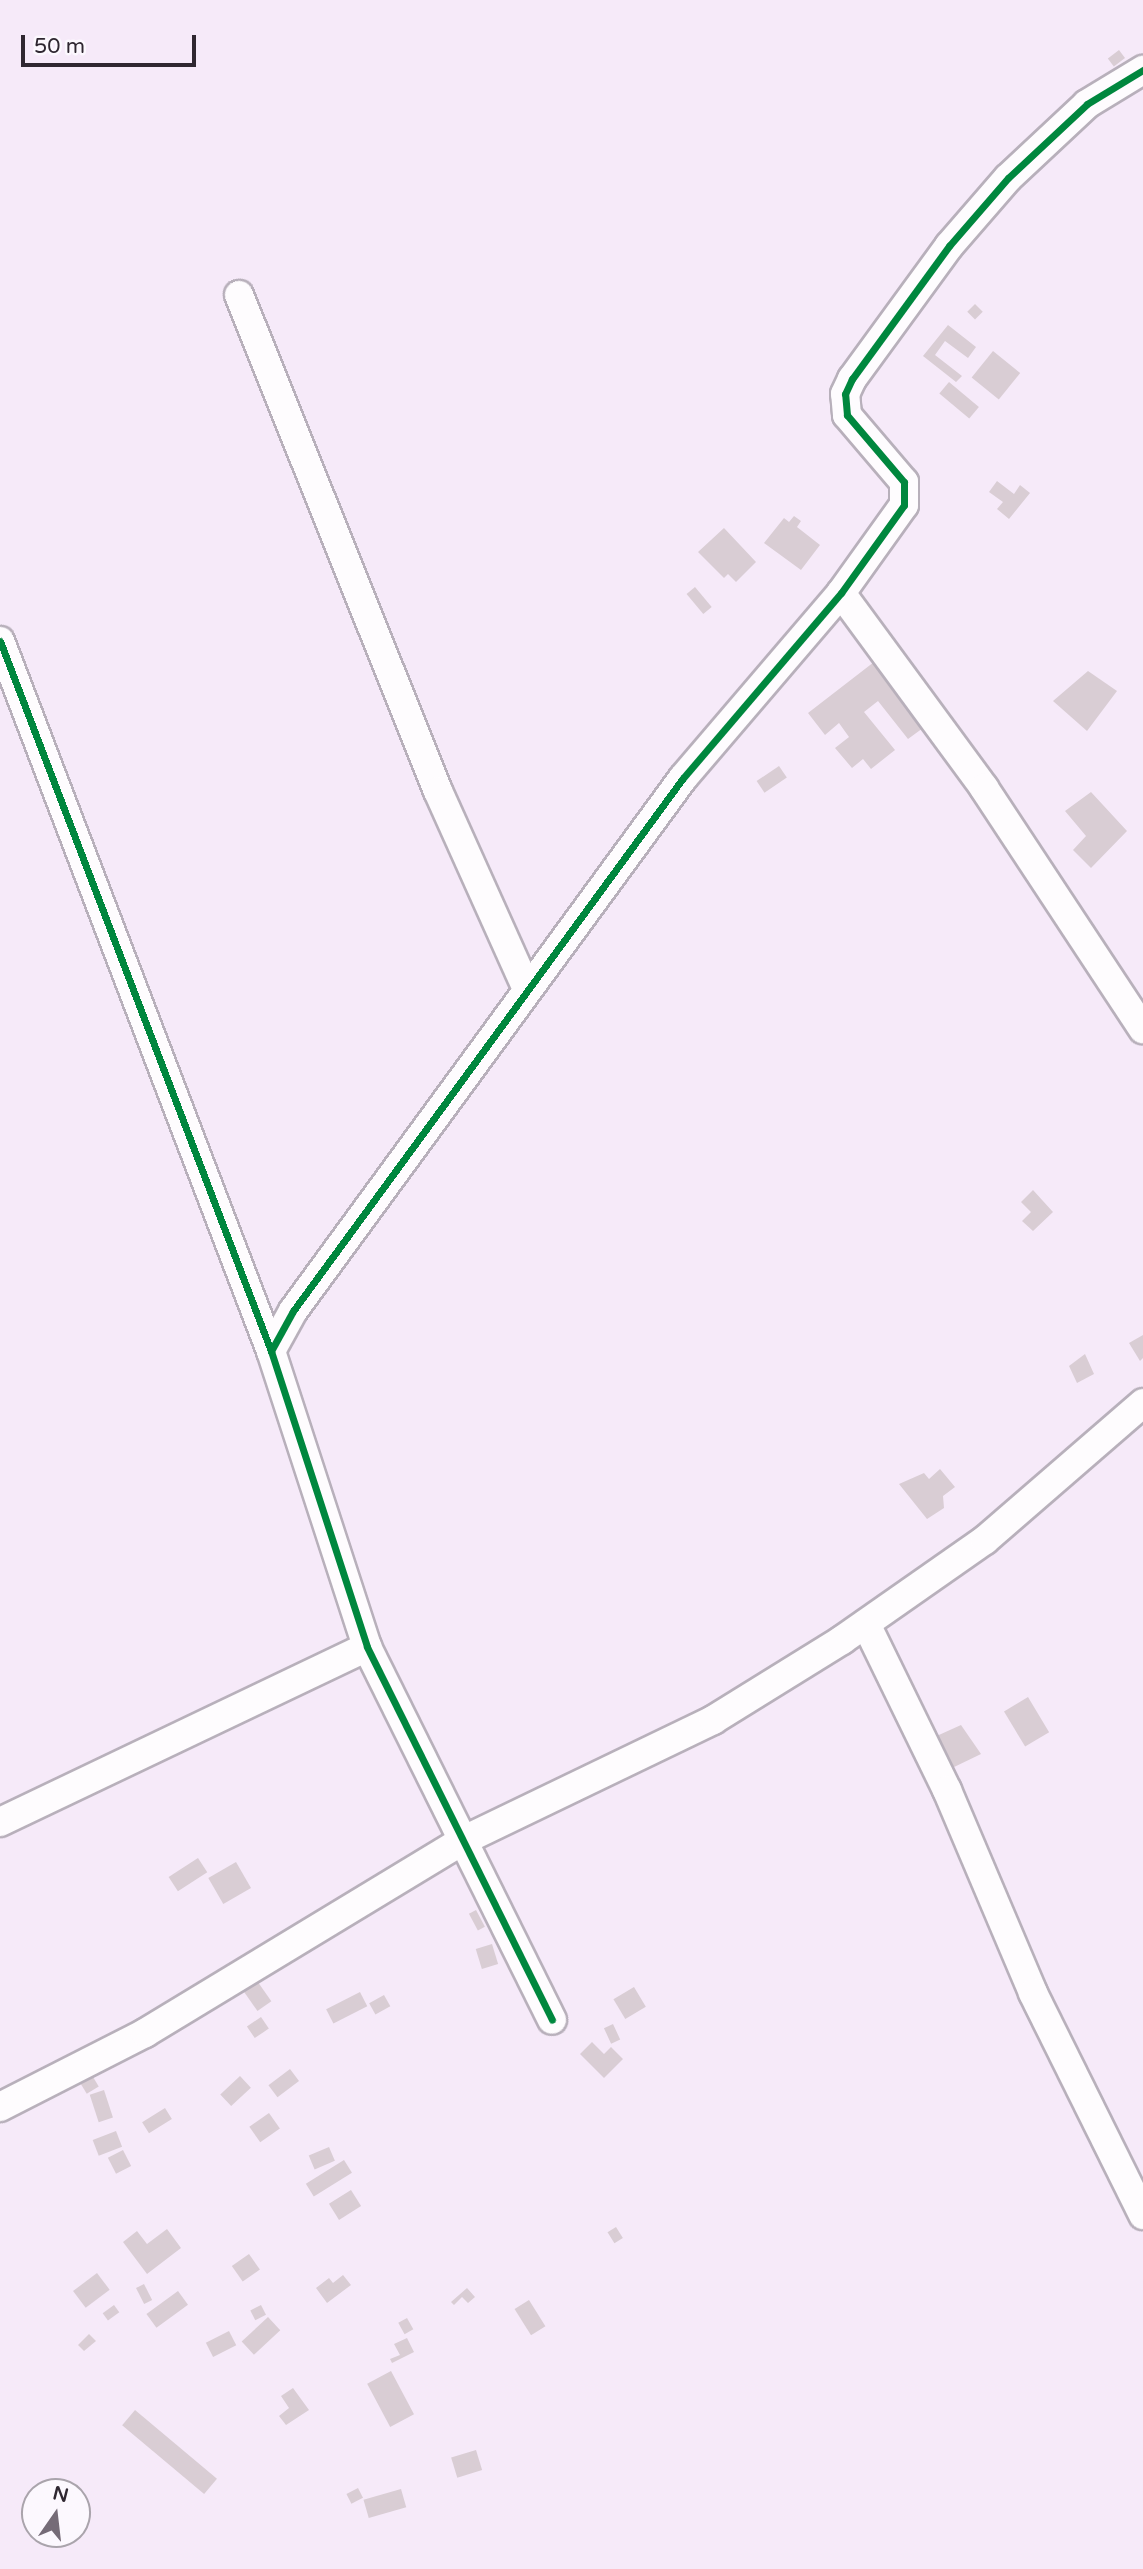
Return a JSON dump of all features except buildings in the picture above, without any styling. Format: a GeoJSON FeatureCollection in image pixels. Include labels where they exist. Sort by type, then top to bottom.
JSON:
{"type":"FeatureCollection","features":[{"type":"Feature","properties":{"kind":"street"},"geometry":{"type":"LineString","coordinates":[[271,1351],[293,1311],[683,778],[841,593],[904,505],[907,494],[893,466],[847,415],[845,394],[852,379],[949,246],[1008,178],[1087,104],[1143,71]]}},
{"type":"Feature","properties":{"kind":"street"},"geometry":{"type":"LineString","coordinates":[[239,295],[438,791],[527,989]]}},
{"type":"Feature","properties":{"kind":"street"},"geometry":{"type":"LineString","coordinates":[[841,593],[984,788],[1143,1029]]}},
{"type":"Feature","properties":{"kind":"street"},"geometry":{"type":"LineString","coordinates":[[0,641],[271,1351],[367,1647],[552,2020]]}},
{"type":"Feature","properties":{"kind":"street"},"geometry":{"type":"LineString","coordinates":[[0,2107],[145,2033],[462,1841],[713,1720],[866,1624],[985,1540],[1143,1402]]}},
{"type":"Feature","properties":{"kind":"street"},"geometry":{"type":"LineString","coordinates":[[866,1624],[947,1790],[1033,1993],[1143,2215]]}},
{"type":"Feature","properties":{"kind":"street"},"geometry":{"type":"LineString","coordinates":[[0,1822],[367,1647]]}},
{"type":"Feature","properties":{"kind":"cycle path"},"geometry":{"type":"LineString","coordinates":[[271,1351],[293,1311],[683,778],[841,593],[904,505],[904,482],[847,415],[845,394],[852,379],[949,246],[1008,178],[1087,104],[1143,70]]}},
{"type":"Feature","properties":{"kind":"cycle path"},"geometry":{"type":"LineString","coordinates":[[0,641],[271,1351],[367,1647],[552,2020]]}}]}
